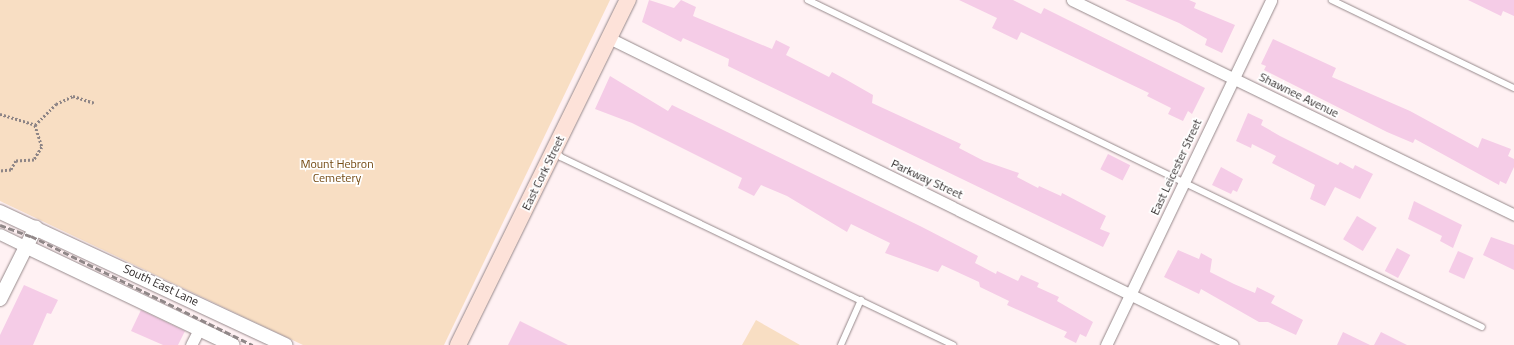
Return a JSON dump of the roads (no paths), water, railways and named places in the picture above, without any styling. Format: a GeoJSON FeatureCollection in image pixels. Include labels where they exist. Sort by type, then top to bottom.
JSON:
{"type":"FeatureCollection","features":[{"type":"Feature","properties":{"kind":"main road","name":"East Cork Street"},"geometry":{"type":"LineString","coordinates":[[458,345],[628,0]]}},
{"type":"Feature","properties":{"kind":"street","name":"Shawnee Avenue"},"geometry":{"type":"LineString","coordinates":[[1072,0],[1514,215]]}},
{"type":"Feature","properties":{"kind":"street","name":"East Leicester Street"},"geometry":{"type":"LineString","coordinates":[[1106,345],[1131,295],[1232,77],[1271,0]]}},
{"type":"Feature","properties":{"kind":"street","name":"Parkway Street"},"geometry":{"type":"LineString","coordinates":[[609,38],[1233,345]]}},
{"type":"Feature","properties":{"kind":"street","name":"South East Lane"},"geometry":{"type":"LineString","coordinates":[[0,212],[36,227],[285,345]]}},
{"type":"Feature","properties":{"kind":"street"},"geometry":{"type":"LineString","coordinates":[[0,299],[25,246],[36,227]]}},
{"type":"Feature","properties":{"kind":"street"},"geometry":{"type":"LineString","coordinates":[[0,234],[25,246]]}},
{"type":"Feature","properties":{"kind":"street","name":"South East Lane"},"geometry":{"type":"LineString","coordinates":[[25,246],[233,345]]}},
{"type":"Feature","properties":{"kind":"street"},"geometry":{"type":"LineString","coordinates":[[191,345],[199,329]]}},
{"type":"Feature","properties":{"kind":"lane"},"geometry":{"type":"LineString","coordinates":[[808,0],[1482,327]]}},
{"type":"Feature","properties":{"kind":"lane"},"geometry":{"type":"LineString","coordinates":[[1332,0],[1514,88]]}},
{"type":"Feature","properties":{"kind":"lane"},"geometry":{"type":"LineString","coordinates":[[555,150],[562,157],[953,345]]}},
{"type":"Feature","properties":{"kind":"lane"},"geometry":{"type":"LineString","coordinates":[[841,345],[860,300]]}},
{"type":"Feature","properties":{"kind":"railway"},"geometry":{"type":"LineString","coordinates":[[0,225],[31,236],[253,345]]}},
{"type":"Feature","properties":{"kind":"park label","name":"Mount Hebron Cemetery"},"geometry":{"type":"Point","coordinates":[337,171]}}]}
